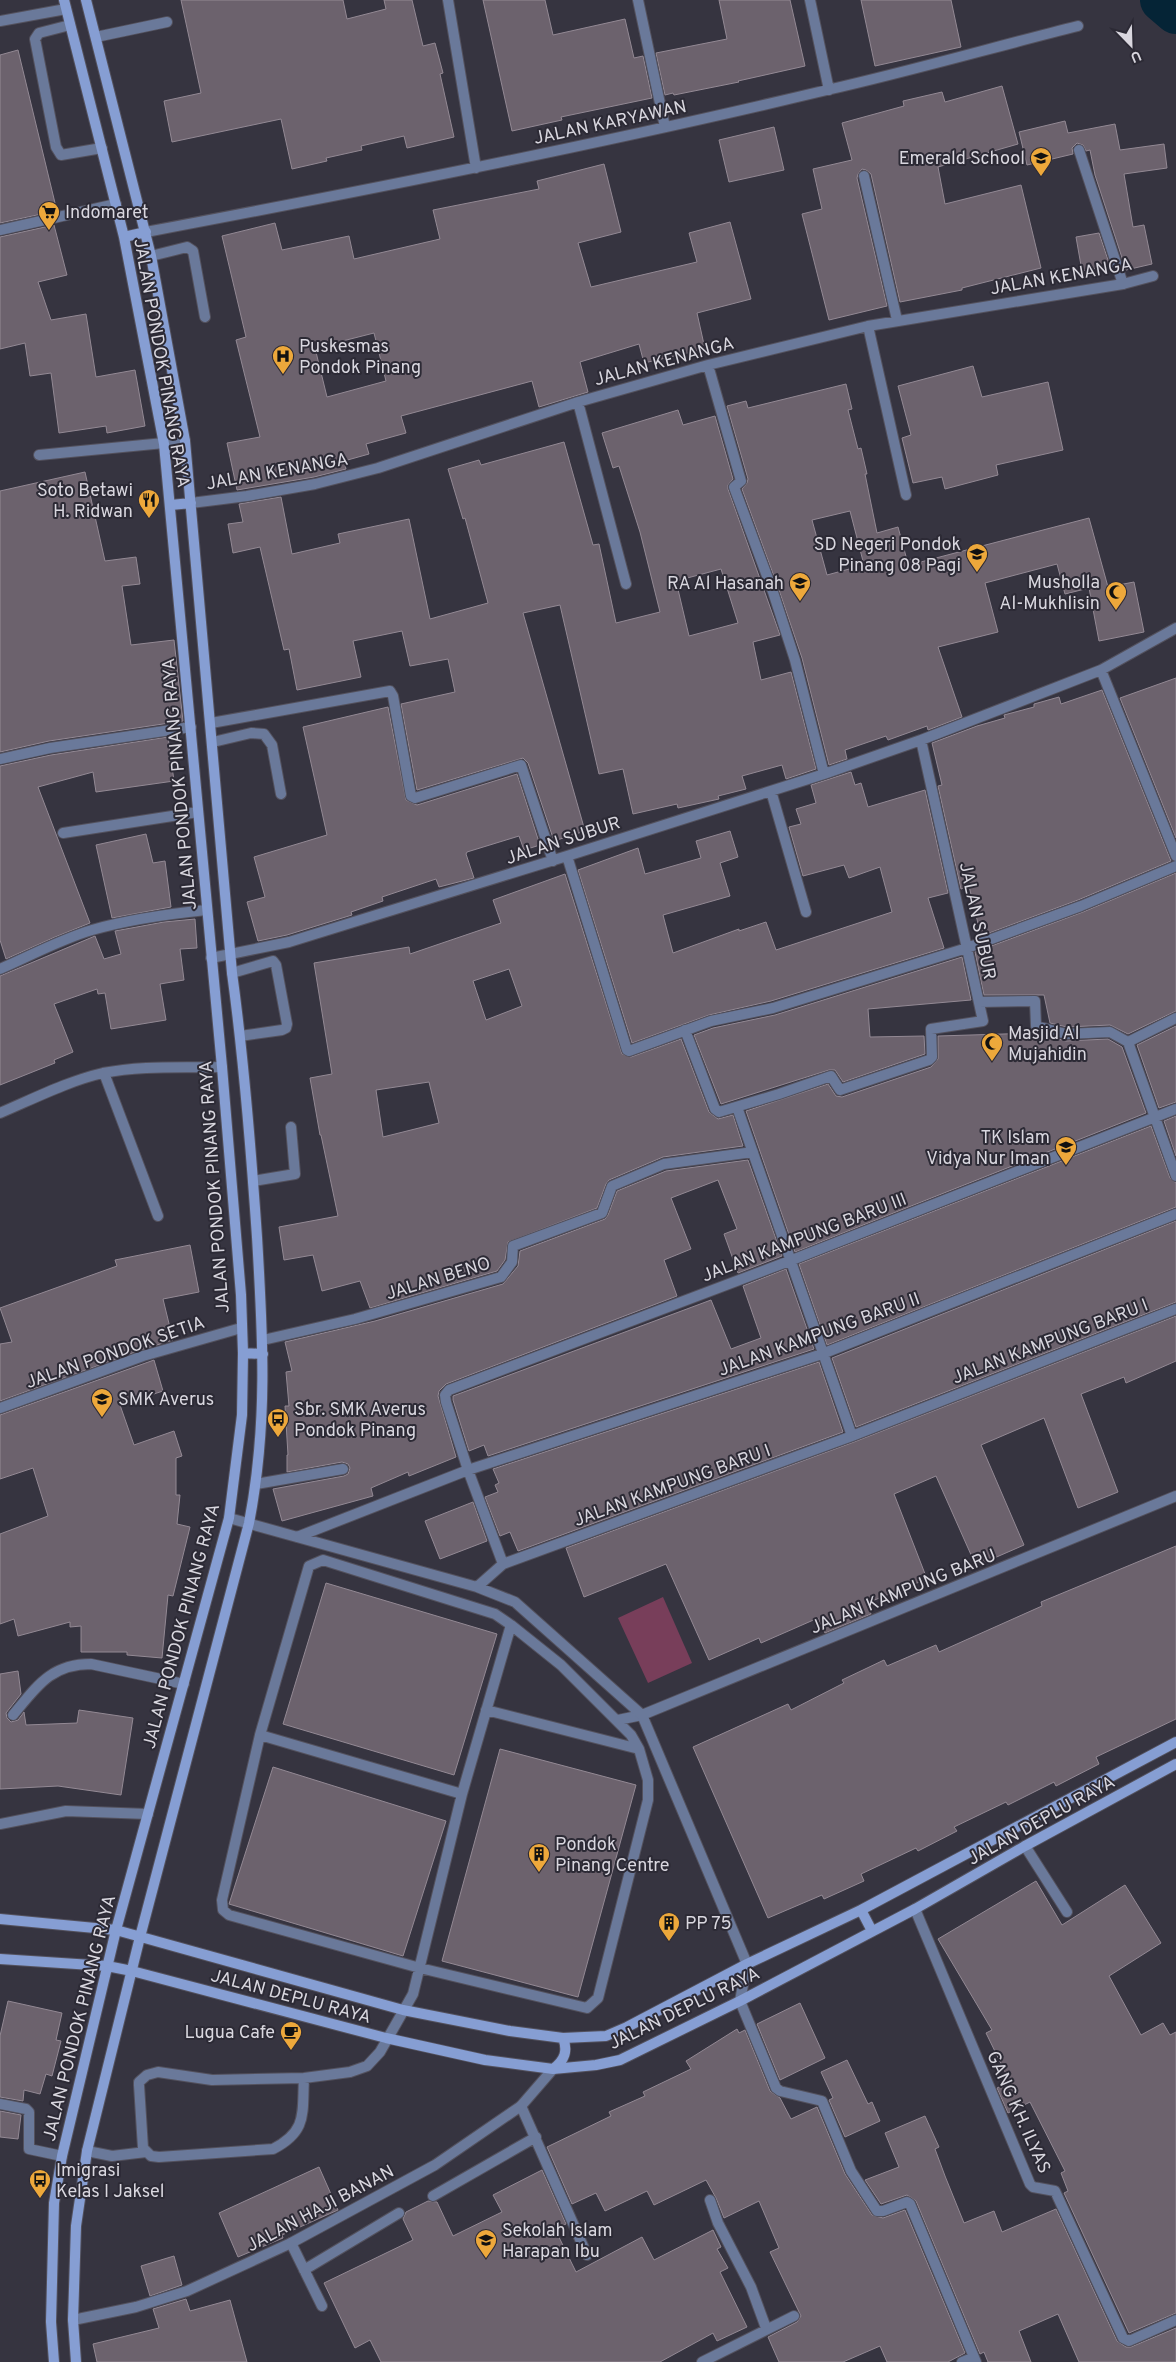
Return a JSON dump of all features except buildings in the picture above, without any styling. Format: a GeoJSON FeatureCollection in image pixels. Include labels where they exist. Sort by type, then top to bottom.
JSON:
{"type":"FeatureCollection","features":[{"type":"Feature","properties":{"kind":"main road","name":"JALAN PONDOK PINANG RAYA"},"geometry":{"type":"LineString","coordinates":[[76,2362],[73,2320],[76,2226],[87,2151],[140,1937],[249,1523],[256,1484],[263,1415],[263,1340],[253,1181],[240,1036],[232,973],[185,440],[146,232],[86,0]]}},
{"type":"Feature","properties":{"kind":"main road","name":"JALAN PONDOK PINANG RAYA"},"geometry":{"type":"LineString","coordinates":[[54,2362],[51,2322],[54,2203],[62,2156],[116,1930],[229,1518],[242,1415],[243,1353],[241,1295],[222,1067],[164,444],[124,237],[65,4]]}},
{"type":"Feature","properties":{"kind":"main road"},"geometry":{"type":"LineString","coordinates":[[124,237],[146,232]]}},
{"type":"Feature","properties":{"kind":"main road"},"geometry":{"type":"LineString","coordinates":[[171,505],[191,503]]}},
{"type":"Feature","properties":{"kind":"main road"},"geometry":{"type":"LineString","coordinates":[[243,1353],[263,1354]]}},
{"type":"Feature","properties":{"kind":"main road","name":"JALAN DEPLU RAYA"},"geometry":{"type":"LineString","coordinates":[[0,1919],[116,1930],[403,2010],[510,2031],[563,2038],[606,2036],[627,2027],[747,1964],[861,1910],[1176,1742]]}},
{"type":"Feature","properties":{"kind":"main road","name":"JALAN DEPLU RAYA"},"geometry":{"type":"LineString","coordinates":[[0,1959],[107,1966],[132,1971],[386,2038],[485,2060],[553,2069],[596,2065],[620,2060],[740,2001],[915,1909],[1025,1846],[1176,1764]]}},
{"type":"Feature","properties":{"kind":"main road"},"geometry":{"type":"LineString","coordinates":[[861,1910],[872,1931]]}},
{"type":"Feature","properties":{"kind":"main road"},"geometry":{"type":"LineString","coordinates":[[553,2069],[565,2055],[566,2046],[563,2038]]}},
{"type":"Feature","properties":{"kind":"street"},"geometry":{"type":"LineString","coordinates":[[448,0],[476,168]]}},
{"type":"Feature","properties":{"kind":"street"},"geometry":{"type":"LineString","coordinates":[[638,0],[665,127]]}},
{"type":"Feature","properties":{"kind":"street"},"geometry":{"type":"LineString","coordinates":[[810,0],[829,90]]}},
{"type":"Feature","properties":{"kind":"street"},"geometry":{"type":"LineString","coordinates":[[0,21],[65,4]]}},
{"type":"Feature","properties":{"kind":"street"},"geometry":{"type":"LineString","coordinates":[[96,37],[166,22]]}},
{"type":"Feature","properties":{"kind":"street"},"geometry":{"type":"LineString","coordinates":[[70,25],[39,34],[35,39],[56,147],[61,155],[102,148]]}},
{"type":"Feature","properties":{"kind":"street","name":"JALAN KARYAWAN"},"geometry":{"type":"LineString","coordinates":[[146,232],[476,168],[665,127],[829,90],[1078,26]]}},
{"type":"Feature","properties":{"kind":"street"},"geometry":{"type":"LineString","coordinates":[[1079,150],[1123,284]]}},
{"type":"Feature","properties":{"kind":"street"},"geometry":{"type":"LineString","coordinates":[[864,176],[897,320]]}},
{"type":"Feature","properties":{"kind":"street"},"geometry":{"type":"LineString","coordinates":[[0,230],[116,204]]}},
{"type":"Feature","properties":{"kind":"street"},"geometry":{"type":"LineString","coordinates":[[151,256],[187,247],[193,251],[205,317]]}},
{"type":"Feature","properties":{"kind":"street","name":"JALAN KENANGA"},"geometry":{"type":"LineString","coordinates":[[191,503],[247,496],[315,484],[369,471],[578,402],[708,365],[868,326],[1123,284],[1153,276]]}},
{"type":"Feature","properties":{"kind":"street"},"geometry":{"type":"LineString","coordinates":[[868,326],[906,496]]}},
{"type":"Feature","properties":{"kind":"street"},"geometry":{"type":"LineString","coordinates":[[708,365],[741,481],[734,487],[773,592],[792,652],[824,774]]}},
{"type":"Feature","properties":{"kind":"street"},"geometry":{"type":"LineString","coordinates":[[578,402],[626,584]]}},
{"type":"Feature","properties":{"kind":"street"},"geometry":{"type":"LineString","coordinates":[[39,455],[164,444],[185,440]]}},
{"type":"Feature","properties":{"kind":"street","name":"JALAN SUBUR"},"geometry":{"type":"LineString","coordinates":[[211,958],[289,942],[553,861],[824,774],[921,740],[1101,670],[1176,628]]}},
{"type":"Feature","properties":{"kind":"street"},"geometry":{"type":"LineString","coordinates":[[1101,670],[1176,856]]}},
{"type":"Feature","properties":{"kind":"street"},"geometry":{"type":"LineString","coordinates":[[211,724],[390,691],[393,696],[411,796],[415,798],[521,765],[553,861]]}},
{"type":"Feature","properties":{"kind":"street"},"geometry":{"type":"LineString","coordinates":[[0,759],[50,748],[191,727]]}},
{"type":"Feature","properties":{"kind":"street"},"geometry":{"type":"LineString","coordinates":[[213,742],[251,732],[264,734],[272,746],[281,794]]}},
{"type":"Feature","properties":{"kind":"street","name":"JALAN SUBUR"},"geometry":{"type":"LineString","coordinates":[[738,1107],[831,1076],[840,1090],[928,1060],[932,1057],[931,1029],[982,1021],[921,740]]}},
{"type":"Feature","properties":{"kind":"street"},"geometry":{"type":"LineString","coordinates":[[771,791],[806,912]]}},
{"type":"Feature","properties":{"kind":"street"},"geometry":{"type":"LineString","coordinates":[[63,833],[198,812]]}},
{"type":"Feature","properties":{"kind":"street"},"geometry":{"type":"LineString","coordinates":[[567,856],[627,1050],[711,1021],[773,1008],[967,948],[1081,906],[1176,866]]}},
{"type":"Feature","properties":{"kind":"street"},"geometry":{"type":"LineString","coordinates":[[0,969],[90,930],[157,916],[206,910]]}},
{"type":"Feature","properties":{"kind":"street"},"geometry":{"type":"LineString","coordinates":[[232,973],[273,961],[276,965],[287,1024],[286,1028],[282,1030],[240,1036]]}},
{"type":"Feature","properties":{"kind":"street"},"geometry":{"type":"LineString","coordinates":[[979,1002],[1035,1001],[1036,1026],[1066,1034],[1110,1032],[1128,1042],[1176,1176]]}},
{"type":"Feature","properties":{"kind":"street"},"geometry":{"type":"LineString","coordinates":[[1128,1042],[1176,1018]]}},
{"type":"Feature","properties":{"kind":"street"},"geometry":{"type":"LineString","coordinates":[[685,1030],[715,1109],[719,1112],[738,1107],[852,1436]]}},
{"type":"Feature","properties":{"kind":"street"},"geometry":{"type":"LineString","coordinates":[[0,1113],[82,1079],[104,1073],[152,1067],[222,1067]]}},
{"type":"Feature","properties":{"kind":"street"},"geometry":{"type":"LineString","coordinates":[[104,1073],[158,1216]]}},
{"type":"Feature","properties":{"kind":"street","name":"JALAN KAMPUNG BARU III"},"geometry":{"type":"LineString","coordinates":[[468,1470],[445,1395],[452,1388],[792,1260],[1176,1109]]}},
{"type":"Feature","properties":{"kind":"street"},"geometry":{"type":"LineString","coordinates":[[253,1181],[295,1174],[291,1128]]}},
{"type":"Feature","properties":{"kind":"street","name":"JALAN BENO"},"geometry":{"type":"LineString","coordinates":[[263,1340],[355,1319],[501,1277],[512,1262],[513,1246],[602,1213],[612,1186],[664,1164],[753,1152]]}},
{"type":"Feature","properties":{"kind":"street","name":"JALAN KAMPUNG BARU II"},"geometry":{"type":"LineString","coordinates":[[468,1470],[822,1354],[1176,1214]]}},
{"type":"Feature","properties":{"kind":"street","name":"JALAN KAMPUNG BARU I"},"geometry":{"type":"LineString","coordinates":[[503,1564],[852,1436],[1176,1309]]}},
{"type":"Feature","properties":{"kind":"street","name":"JALAN PONDOK SETIA"},"geometry":{"type":"LineString","coordinates":[[0,1408],[143,1356],[241,1328]]}},
{"type":"Feature","properties":{"kind":"street"},"geometry":{"type":"LineString","coordinates":[[256,1484],[343,1469]]}},
{"type":"Feature","properties":{"kind":"street"},"geometry":{"type":"LineString","coordinates":[[297,1537],[468,1470],[503,1564],[477,1587]]}},
{"type":"Feature","properties":{"kind":"street","name":"JALAN KAMPUNG BARU"},"geometry":{"type":"LineString","coordinates":[[618,1720],[642,1715],[1176,1496]]}},
{"type":"Feature","properties":{"kind":"street"},"geometry":{"type":"LineString","coordinates":[[229,1518],[477,1587],[515,1602],[642,1715],[747,1964],[740,2001],[776,2088],[780,2091],[822,2101],[851,2171],[875,2209],[883,2211],[907,2202],[910,2204],[975,2359],[962,2362]]}},
{"type":"Feature","properties":{"kind":"street"},"geometry":{"type":"LineString","coordinates":[[318,1561],[330,1562],[495,1614],[561,1665],[618,1720],[638,1749],[648,1780],[648,1800],[598,1998],[593,2004],[583,2008],[420,1968],[229,1915],[222,1910],[222,1900],[260,1735],[309,1566],[318,1561]]}},
{"type":"Feature","properties":{"kind":"street"},"geometry":{"type":"LineString","coordinates":[[304,2078],[302,2118],[298,2130],[286,2142],[274,2149],[159,2158],[151,2156],[146,2152],[141,2139],[139,2082],[147,2074],[158,2072],[212,2080],[304,2078],[350,2072],[367,2066],[380,2052],[386,2038],[413,1994],[462,1794],[510,1626]]}},
{"type":"Feature","properties":{"kind":"street"},"geometry":{"type":"LineString","coordinates":[[13,1715],[43,1680],[56,1670],[80,1664],[91,1664],[184,1684]]}},
{"type":"Feature","properties":{"kind":"street"},"geometry":{"type":"LineString","coordinates":[[486,1710],[638,1749]]}},
{"type":"Feature","properties":{"kind":"street"},"geometry":{"type":"LineString","coordinates":[[260,1735],[462,1794]]}},
{"type":"Feature","properties":{"kind":"street"},"geometry":{"type":"LineString","coordinates":[[0,1824],[66,1811],[148,1814]]}},
{"type":"Feature","properties":{"kind":"street"},"geometry":{"type":"LineString","coordinates":[[1025,1846],[1066,1912]]}},
{"type":"Feature","properties":{"kind":"street","name":"GANG KH. ILYAS"},"geometry":{"type":"LineString","coordinates":[[915,1909],[1030,2184],[1033,2187],[1054,2191],[1123,2338],[1129,2341],[1176,2320]]}},
{"type":"Feature","properties":{"kind":"street","name":"JALAN HAJI BANAN"},"geometry":{"type":"LineString","coordinates":[[73,2320],[136,2307],[187,2291],[291,2243],[435,2165],[521,2106],[553,2069]]}},
{"type":"Feature","properties":{"kind":"street"},"geometry":{"type":"LineString","coordinates":[[0,2104],[26,2108],[29,2112],[29,2148],[62,2156]]}},
{"type":"Feature","properties":{"kind":"street"},"geometry":{"type":"LineString","coordinates":[[521,2106],[587,2255]]}},
{"type":"Feature","properties":{"kind":"street"},"geometry":{"type":"LineString","coordinates":[[433,2196],[536,2138]]}},
{"type":"Feature","properties":{"kind":"street"},"geometry":{"type":"LineString","coordinates":[[87,2151],[112,2156],[146,2152]]}},
{"type":"Feature","properties":{"kind":"street"},"geometry":{"type":"LineString","coordinates":[[710,2200],[718,2223],[751,2287],[766,2328]]}},
{"type":"Feature","properties":{"kind":"street"},"geometry":{"type":"LineString","coordinates":[[304,2270],[399,2213]]}},
{"type":"Feature","properties":{"kind":"street"},"geometry":{"type":"LineString","coordinates":[[291,2243],[322,2306]]}},
{"type":"Feature","properties":{"kind":"street"},"geometry":{"type":"LineString","coordinates":[[702,2362],[766,2328],[794,2316]]}},
{"type":"Feature","properties":{"kind":"shaded area"},"geometry":{"type":"Polygon","coordinates":[[[663,1597],[692,1663],[648,1683],[618,1618],[663,1597]]]}},
{"type":"Feature","properties":{"kind":"waterway"},"geometry":{"type":"LineString","coordinates":[[1162,0],[1176,12]]}},
{"type":"Feature","properties":{"kind":"place","name":"Emerald School"},"geometry":{"type":"Point","coordinates":[1041,177]}},
{"type":"Feature","properties":{"kind":"place","name":"Indomaret"},"geometry":{"type":"Point","coordinates":[49,231]}},
{"type":"Feature","properties":{"kind":"place","name":"Puskesmas Pondok Pinang"},"geometry":{"type":"Point","coordinates":[283,375]}},
{"type":"Feature","properties":{"kind":"place","name":"Soto Betawi H. Ridwan"},"geometry":{"type":"Point","coordinates":[149,519]}},
{"type":"Feature","properties":{"kind":"place","name":"SD Negeri Pondok Pinang 08 Pagi"},"geometry":{"type":"Point","coordinates":[977,573]}},
{"type":"Feature","properties":{"kind":"place","name":"RA Al Hasanah"},"geometry":{"type":"Point","coordinates":[800,602]}},
{"type":"Feature","properties":{"kind":"place","name":"Musholla Al-Mukhlisin"},"geometry":{"type":"Point","coordinates":[1116,611]}},
{"type":"Feature","properties":{"kind":"place","name":"Masjid Al Mujahidin"},"geometry":{"type":"Point","coordinates":[992,1062]}},
{"type":"Feature","properties":{"kind":"place","name":"TK Islam Vidya Nur Iman"},"geometry":{"type":"Point","coordinates":[1066,1166]}},
{"type":"Feature","properties":{"kind":"place","name":"SMK Averus"},"geometry":{"type":"Point","coordinates":[102,1418]}},
{"type":"Feature","properties":{"kind":"place","name":"Sbr. SMK Averus Pondok Pinang"},"geometry":{"type":"Point","coordinates":[278,1438]}},
{"type":"Feature","properties":{"kind":"place","name":"Pondok Pinang Centre"},"geometry":{"type":"Point","coordinates":[539,1873]}},
{"type":"Feature","properties":{"kind":"place","name":"PP 75"},"geometry":{"type":"Point","coordinates":[669,1942]}},
{"type":"Feature","properties":{"kind":"place","name":"Lugua Cafe"},"geometry":{"type":"Point","coordinates":[291,2051]}},
{"type":"Feature","properties":{"kind":"place","name":"Imigrasi Kelas I Jaksel"},"geometry":{"type":"Point","coordinates":[40,2199]}},
{"type":"Feature","properties":{"kind":"place","name":"Sekolah Islam Harapan Ibu"},"geometry":{"type":"Point","coordinates":[486,2259]}}]}
